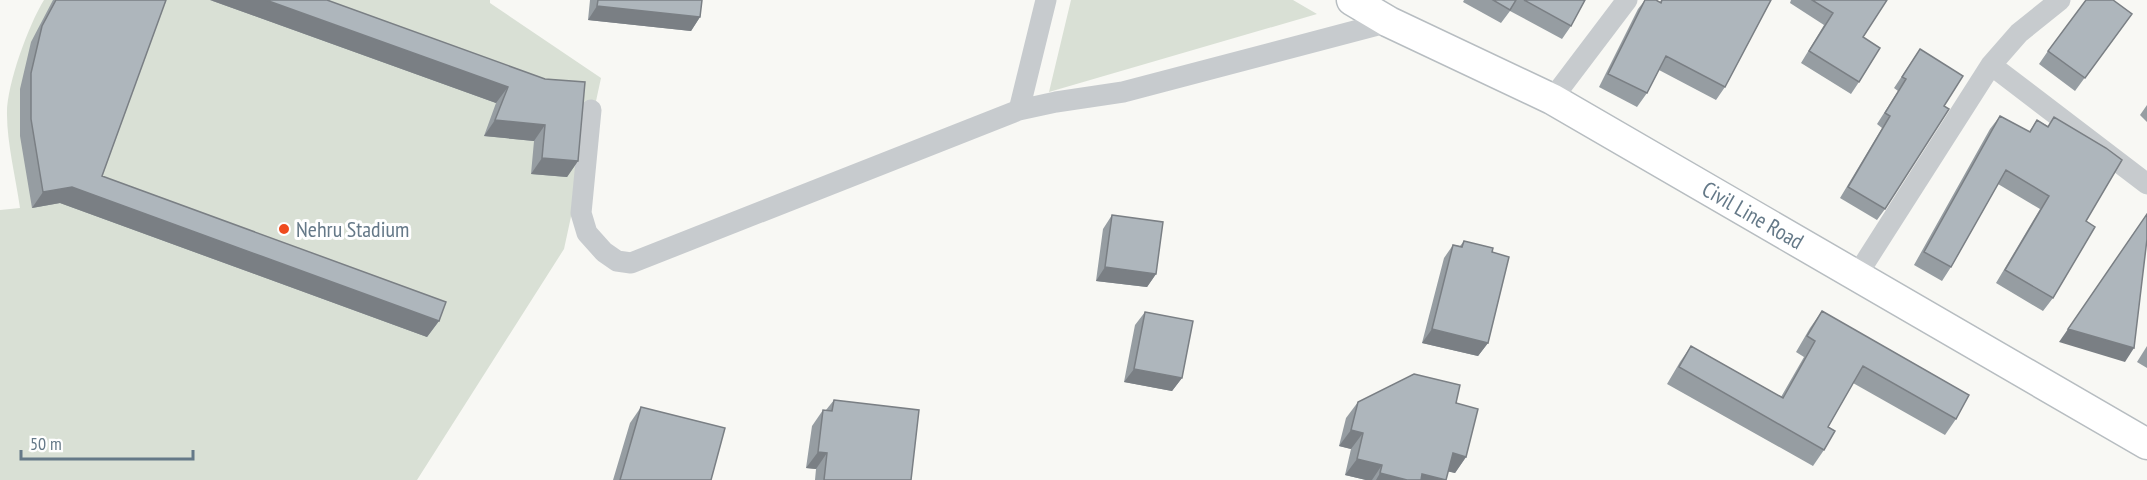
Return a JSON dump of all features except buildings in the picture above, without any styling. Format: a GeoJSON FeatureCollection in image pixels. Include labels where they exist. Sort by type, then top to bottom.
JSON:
{"type":"FeatureCollection","features":[{"type":"Feature","properties":{"kind":"street"},"geometry":{"type":"LineString","coordinates":[[1019,110],[1046,0]]}},
{"type":"Feature","properties":{"kind":"street","name":"Civil Line Road"},"geometry":{"type":"LineString","coordinates":[[1352,0],[1389,22],[1552,99],[2147,444]]}},
{"type":"Feature","properties":{"kind":"street"},"geometry":{"type":"LineString","coordinates":[[1552,99],[1627,0]]}},
{"type":"Feature","properties":{"kind":"street"},"geometry":{"type":"LineString","coordinates":[[1857,275],[1991,65],[2019,33],[2060,0]]}},
{"type":"Feature","properties":{"kind":"street"},"geometry":{"type":"LineString","coordinates":[[591,110],[581,213],[587,233],[604,252],[617,261],[632,263],[1019,110],[1123,92],[1389,22]]}},
{"type":"Feature","properties":{"kind":"street"},"geometry":{"type":"LineString","coordinates":[[1991,65],[2147,184]]}},
{"type":"Feature","properties":{"kind":"shaded area","name":"Nehru Stadium"},"geometry":{"type":"Polygon","coordinates":[[[44,0],[490,0],[490,3],[601,78],[564,249],[417,480],[0,480],[0,210],[20,208],[8,137],[8,103],[14,72],[32,24],[44,0]]]}},
{"type":"Feature","properties":{"kind":"shaded area"},"geometry":{"type":"Polygon","coordinates":[[[1071,0],[1293,0],[1317,14],[1049,92],[1071,0]]]}},
{"type":"Feature","properties":{"kind":"place","name":"Nehru Stadium"},"geometry":{"type":"Point","coordinates":[284,229]}}]}
